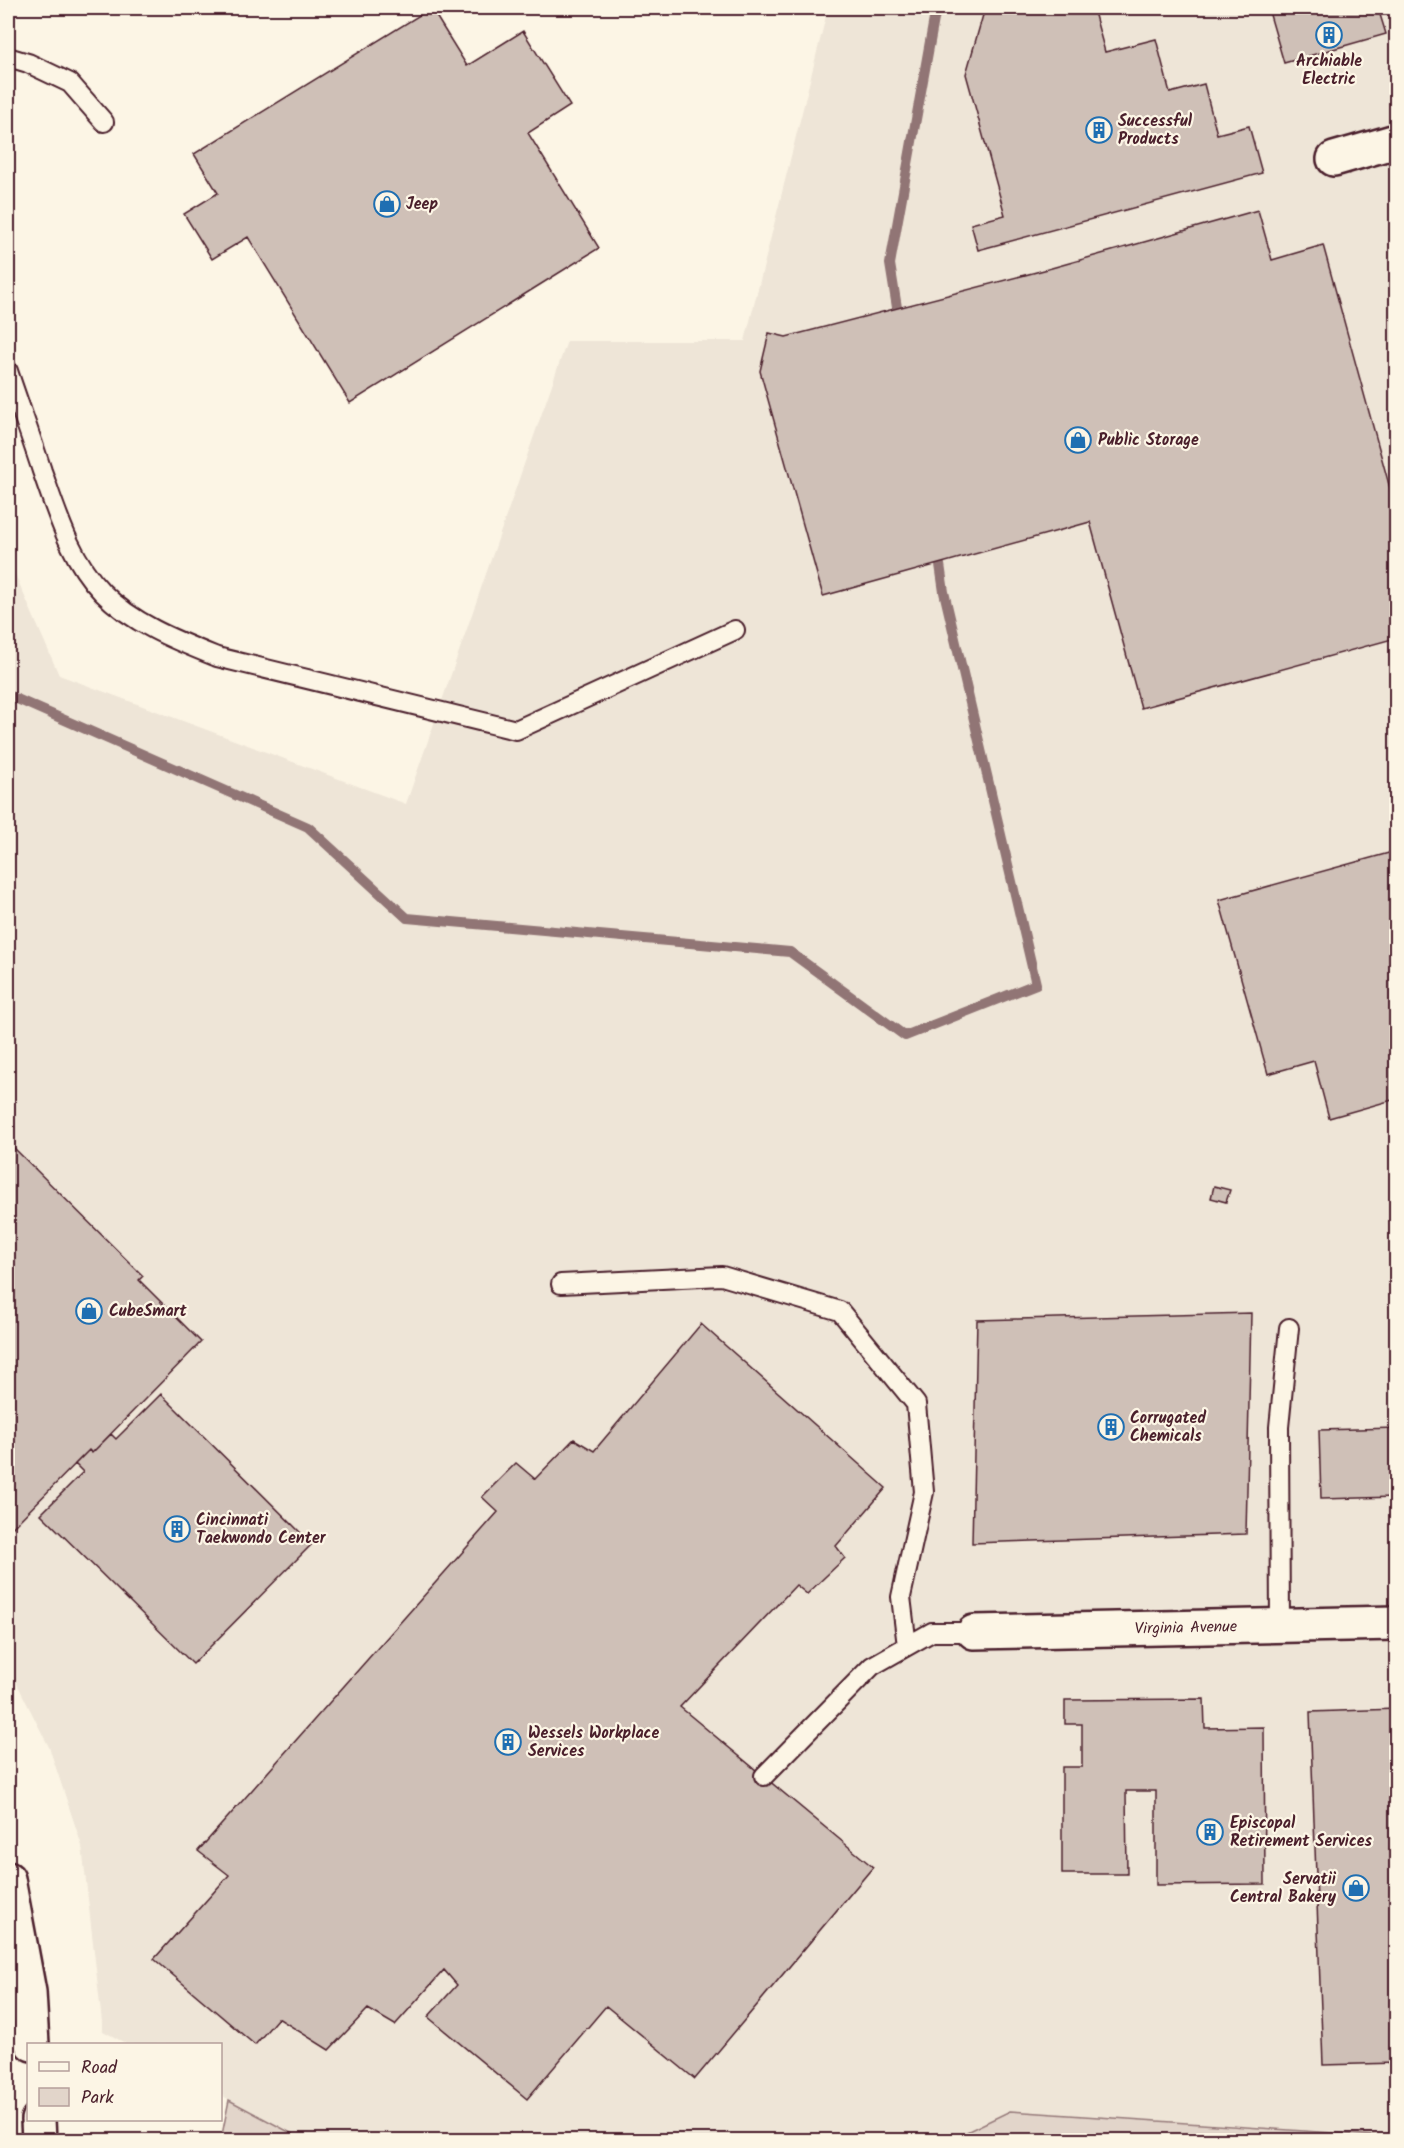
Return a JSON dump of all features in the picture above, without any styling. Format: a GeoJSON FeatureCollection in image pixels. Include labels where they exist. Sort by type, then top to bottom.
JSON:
{"type":"FeatureCollection","features":[{"type":"Feature","properties":{"kind":"main road"},"geometry":{"type":"LineString","coordinates":[[1334,159],[1396,141]]}},
{"type":"Feature","properties":{"kind":"main road","name":"Virginia Avenue"},"geometry":{"type":"LineString","coordinates":[[974,1632],[1396,1623]]}},
{"type":"Feature","properties":{"kind":"main road"},"geometry":{"type":"LineString","coordinates":[[8,1879],[29,1992],[33,2043]]}},
{"type":"Feature","properties":{"kind":"main road"},"geometry":{"type":"LineString","coordinates":[[38,2121],[39,2140]]}},
{"type":"Feature","properties":{"kind":"lane"},"geometry":{"type":"LineString","coordinates":[[8,57],[28,63],[70,83],[104,122]]}},
{"type":"Feature","properties":{"kind":"lane"},"geometry":{"type":"LineString","coordinates":[[8,371],[61,524],[78,561],[103,592],[136,619],[173,639],[217,657],[516,730],[735,630]]}},
{"type":"Feature","properties":{"kind":"lane"},"geometry":{"type":"LineString","coordinates":[[561,1284],[722,1276],[840,1311],[916,1404],[924,1492],[901,1597],[907,1646]]}},
{"type":"Feature","properties":{"kind":"lane"},"geometry":{"type":"LineString","coordinates":[[1280,1625],[1279,1427],[1289,1328]]}},
{"type":"Feature","properties":{"kind":"lane"},"geometry":{"type":"LineString","coordinates":[[764,1776],[872,1666],[932,1632],[974,1632]]}},
{"type":"Feature","properties":{"kind":"shaded area"},"geometry":{"type":"Polygon","coordinates":[[[828,8],[1396,8],[1396,2132],[1378,2136],[1010,2111],[950,2140],[304,2140],[222,2096],[222,2043],[125,2043],[103,2031],[82,1846],[49,1747],[8,1666],[8,558],[59,675],[406,804],[567,341],[745,341],[828,8]]]}},
{"type":"Feature","properties":{"kind":"green space"},"geometry":{"type":"Polygon","coordinates":[[[229,2100],[304,2140],[221,2140],[229,2100]]]}},
{"type":"Feature","properties":{"kind":"green space"},"geometry":{"type":"Polygon","coordinates":[[[1010,2111],[1378,2136],[1396,2132],[1396,2140],[950,2140],[1010,2111]]]}},
{"type":"Feature","properties":{"kind":"building","name":"Jeep"},"geometry":{"type":"Polygon","coordinates":[[[431,8],[467,66],[523,31],[570,106],[528,133],[599,248],[350,403],[248,237],[212,259],[184,214],[218,193],[194,154],[431,8]]]}},
{"type":"Feature","properties":{"kind":"building","name":"Jeep"},"geometry":{"type":"Polygon","coordinates":[[[431,8],[467,66],[523,31],[570,106],[528,133],[599,248],[350,403],[248,237],[212,259],[184,214],[218,193],[194,154],[431,8]]]}},
{"type":"Feature","properties":{"kind":"building","name":"Successful Products"},"geometry":{"type":"Polygon","coordinates":[[[985,8],[1093,8],[1105,52],[1156,39],[1170,93],[1204,84],[1217,134],[1249,126],[1262,173],[978,250],[971,224],[1005,215],[966,74],[985,8]]]}},
{"type":"Feature","properties":{"kind":"building","name":"Archiable Electric"},"geometry":{"type":"Polygon","coordinates":[[[1268,8],[1378,8],[1386,34],[1284,63],[1268,8]]]}},
{"type":"Feature","properties":{"kind":"building","name":"Public Storage"},"geometry":{"type":"Polygon","coordinates":[[[1258,210],[1272,260],[1323,245],[1396,510],[1396,638],[1141,708],[1090,522],[823,596],[760,371],[769,333],[786,337],[1048,269],[1258,210]]]}},
{"type":"Feature","properties":{"kind":"building"},"geometry":{"type":"Polygon","coordinates":[[[1396,851],[1396,1099],[1329,1118],[1314,1061],[1268,1074],[1219,900],[1396,851]]]}},
{"type":"Feature","properties":{"kind":"building","name":"CubeSmart"},"geometry":{"type":"Polygon","coordinates":[[[8,1142],[143,1276],[139,1280],[201,1342],[92,1453],[89,1450],[8,1532],[8,1142]]]}},
{"type":"Feature","properties":{"kind":"building"},"geometry":{"type":"Polygon","coordinates":[[[1214,1186],[1230,1190],[1226,1202],[1211,1198],[1214,1186]]]}},
{"type":"Feature","properties":{"kind":"building","name":"Corrugated Chemicals"},"geometry":{"type":"Polygon","coordinates":[[[1251,1313],[1246,1534],[972,1543],[977,1320],[1251,1313]]]}},
{"type":"Feature","properties":{"kind":"building","name":"Wessels Workplace Services"},"geometry":{"type":"Polygon","coordinates":[[[701,1324],[886,1488],[836,1546],[845,1558],[807,1594],[796,1585],[680,1707],[873,1867],[695,2079],[606,2006],[527,2099],[428,2017],[457,1985],[444,1970],[395,2025],[368,2009],[329,2050],[278,2018],[255,2045],[154,1959],[229,1875],[198,1851],[498,1512],[482,1497],[516,1463],[535,1479],[574,1439],[594,1451],[701,1324]]]}},
{"type":"Feature","properties":{"kind":"building","name":"Cincinnati Taekwondo Center"},"geometry":{"type":"Polygon","coordinates":[[[161,1394],[312,1544],[193,1664],[41,1514],[83,1472],[75,1464],[89,1450],[92,1453],[111,1434],[116,1439],[161,1394]]]}},
{"type":"Feature","properties":{"kind":"building"},"geometry":{"type":"Polygon","coordinates":[[[1396,1428],[1396,1497],[1321,1499],[1319,1430],[1396,1428]]]}},
{"type":"Feature","properties":{"kind":"building","name":"Episcopal Retirement Services"},"geometry":{"type":"Polygon","coordinates":[[[1204,1699],[1205,1728],[1264,1727],[1265,1884],[1156,1885],[1156,1791],[1126,1791],[1127,1874],[1062,1874],[1062,1767],[1082,1767],[1082,1724],[1065,1724],[1065,1700],[1204,1699]]]}},
{"type":"Feature","properties":{"kind":"building","name":"Servatii Central Bakery"},"geometry":{"type":"Polygon","coordinates":[[[1396,1709],[1396,2063],[1323,2065],[1310,1712],[1396,1709]]]}},
{"type":"Feature","properties":{"kind":"waterway"},"geometry":{"type":"LineString","coordinates":[[899,320],[890,264],[936,8]]}},
{"type":"Feature","properties":{"kind":"waterway"},"geometry":{"type":"LineString","coordinates":[[8,695],[308,827],[407,918],[790,952],[905,1036],[1036,984],[944,592],[938,551]]}},
{"type":"Feature","properties":{"kind":"place","name":"Archiable Electric"},"geometry":{"type":"Point","coordinates":[1329,35]}},
{"type":"Feature","properties":{"kind":"place","name":"Successful Products"},"geometry":{"type":"Point","coordinates":[1099,130]}},
{"type":"Feature","properties":{"kind":"place","name":"Jeep"},"geometry":{"type":"Point","coordinates":[387,204]}},
{"type":"Feature","properties":{"kind":"place","name":"Public Storage"},"geometry":{"type":"Point","coordinates":[1078,440]}},
{"type":"Feature","properties":{"kind":"place","name":"CubeSmart"},"geometry":{"type":"Point","coordinates":[89,1311]}},
{"type":"Feature","properties":{"kind":"place","name":"Corrugated Chemicals"},"geometry":{"type":"Point","coordinates":[1111,1427]}},
{"type":"Feature","properties":{"kind":"place","name":"Cincinnati Taekwondo Center"},"geometry":{"type":"Point","coordinates":[177,1529]}},
{"type":"Feature","properties":{"kind":"place","name":"Wessels Workplace Services"},"geometry":{"type":"Point","coordinates":[508,1742]}},
{"type":"Feature","properties":{"kind":"place","name":"Episcopal Retirement Services"},"geometry":{"type":"Point","coordinates":[1210,1832]}},
{"type":"Feature","properties":{"kind":"place","name":"Servatii Central Bakery"},"geometry":{"type":"Point","coordinates":[1356,1888]}}]}
